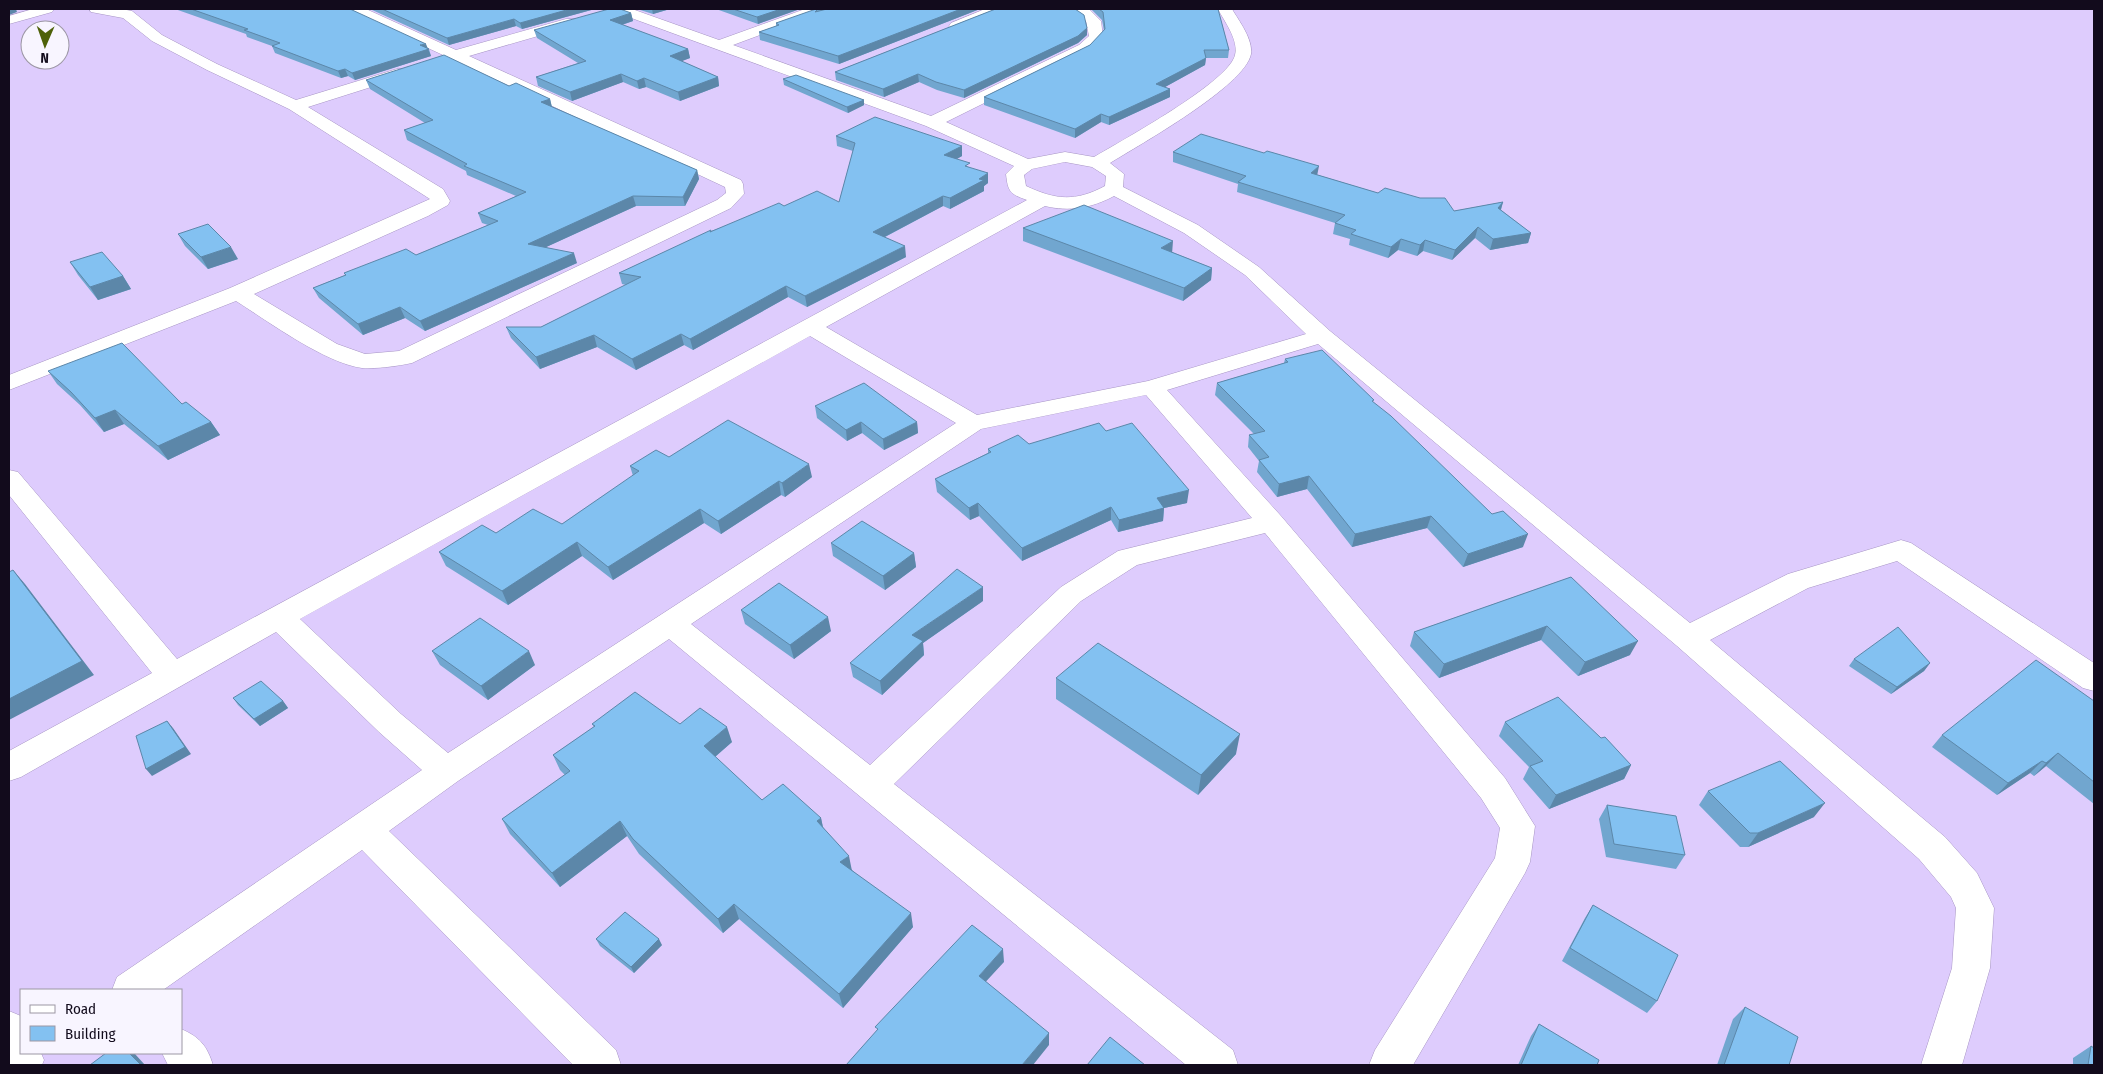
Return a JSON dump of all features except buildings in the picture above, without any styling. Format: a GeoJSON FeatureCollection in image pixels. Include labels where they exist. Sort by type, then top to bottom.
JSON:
{"type":"FeatureCollection","features":[{"type":"Feature","properties":{"kind":"street"},"geometry":{"type":"LineString","coordinates":[[9,20],[47,9]]}},
{"type":"Feature","properties":{"kind":"street"},"geometry":{"type":"LineString","coordinates":[[9,383],[238,293],[421,212],[441,201],[436,193],[295,106],[212,67],[157,38],[134,13],[96,9]]}},
{"type":"Feature","properties":{"kind":"street"},"geometry":{"type":"LineString","coordinates":[[238,293],[329,349],[364,361],[404,358],[724,204],[735,194],[734,184],[355,9]]}},
{"type":"Feature","properties":{"kind":"street"},"geometry":{"type":"LineString","coordinates":[[722,44],[817,9]]}},
{"type":"Feature","properties":{"kind":"street"},"geometry":{"type":"LineString","coordinates":[[943,31],[995,9]]}},
{"type":"Feature","properties":{"kind":"street"},"geometry":{"type":"LineString","coordinates":[[932,122],[1084,48],[1096,37],[1096,27],[1093,17],[1085,12],[1074,9]]}},
{"type":"Feature","properties":{"kind":"street"},"geometry":{"type":"LineString","coordinates":[[1097,163],[1162,123],[1227,78],[1243,57],[1242,43],[1225,9]]}},
{"type":"Feature","properties":{"kind":"street"},"geometry":{"type":"LineString","coordinates":[[614,10],[722,44],[932,122],[1026,164]]}},
{"type":"Feature","properties":{"kind":"street"},"geometry":{"type":"LineString","coordinates":[[437,61],[587,17]]}},
{"type":"Feature","properties":{"kind":"street"},"geometry":{"type":"LineString","coordinates":[[295,106],[418,67]]}},
{"type":"Feature","properties":{"kind":"street"},"geometry":{"type":"LineString","coordinates":[[817,80],[835,73]]}},
{"type":"Feature","properties":{"kind":"street"},"geometry":{"type":"LineString","coordinates":[[1065,157],[1097,163],[1115,174],[1114,189],[1096,200],[1069,204],[1040,201],[1017,190],[1015,174],[1026,164],[1065,157]]}},
{"type":"Feature","properties":{"kind":"street"},"geometry":{"type":"LineString","coordinates":[[1114,189],[1191,229],[1252,271],[1322,336],[1688,638],[1932,848],[1964,885],[1974,908],[1971,968],[1942,1065]]}},
{"type":"Feature","properties":{"kind":"street"},"geometry":{"type":"LineString","coordinates":[[9,767],[279,616],[1040,201]]}},
{"type":"Feature","properties":{"kind":"street"},"geometry":{"type":"LineString","coordinates":[[810,327],[973,423]]}},
{"type":"Feature","properties":{"kind":"street"},"geometry":{"type":"LineString","coordinates":[[136,989],[446,770],[973,423],[1152,387],[1322,336]]}},
{"type":"Feature","properties":{"kind":"street"},"geometry":{"type":"LineString","coordinates":[[1152,387],[1271,522],[1494,788],[1518,826],[1512,862],[1390,1065]]}},
{"type":"Feature","properties":{"kind":"street"},"geometry":{"type":"LineString","coordinates":[[9,478],[172,675]]}},
{"type":"Feature","properties":{"kind":"street"},"geometry":{"type":"LineString","coordinates":[[872,784],[1071,594],[1128,558],[1271,522]]}},
{"type":"Feature","properties":{"kind":"street"},"geometry":{"type":"LineString","coordinates":[[1688,638],[1798,582],[1901,550],[2094,679]]}},
{"type":"Feature","properties":{"kind":"street"},"geometry":{"type":"LineString","coordinates":[[279,616],[390,723],[446,770]]}},
{"type":"Feature","properties":{"kind":"street"},"geometry":{"type":"LineString","coordinates":[[670,623],[1218,1065]]}},
{"type":"Feature","properties":{"kind":"street"},"geometry":{"type":"LineString","coordinates":[[364,829],[601,1065]]}},
{"type":"Feature","properties":{"kind":"street"},"geometry":{"type":"LineString","coordinates":[[182,1050],[193,1065]]}}]}
